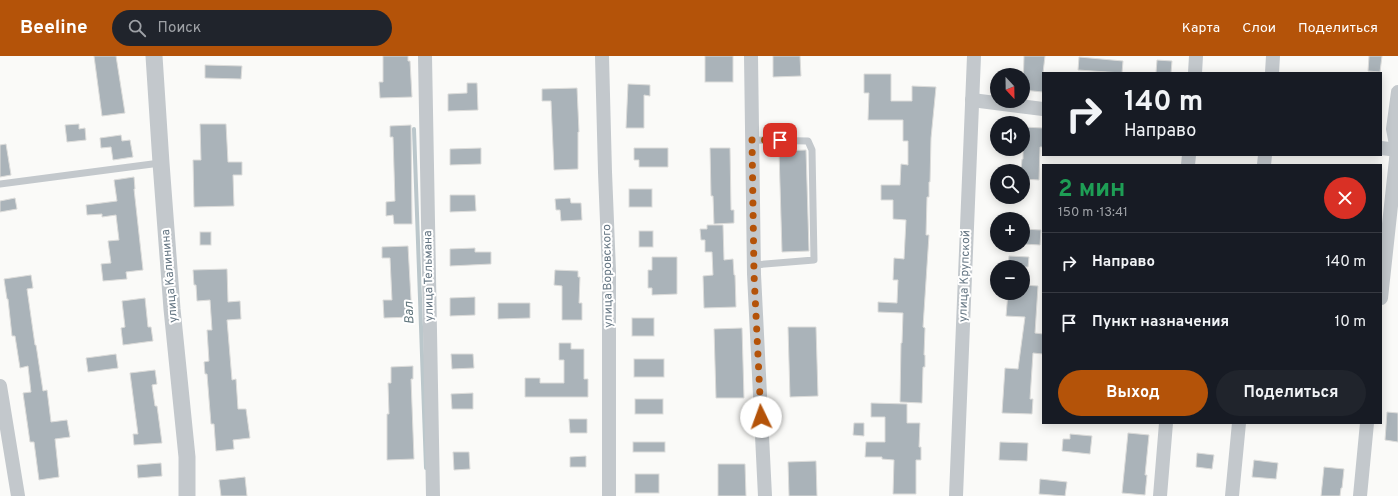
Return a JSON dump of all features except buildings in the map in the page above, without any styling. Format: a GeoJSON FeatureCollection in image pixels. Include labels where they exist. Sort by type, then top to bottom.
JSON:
{"type":"FeatureCollection","features":[{"type":"Feature","properties":{"kind":"street","name":"улица Калинина"},"geometry":{"type":"LineString","coordinates":[[154,56],[160,163],[172,309],[187,457],[187,496]]}},
{"type":"Feature","properties":{"kind":"street","name":"улица Тельмана"},"geometry":{"type":"LineString","coordinates":[[425,56],[433,496]]}},
{"type":"Feature","properties":{"kind":"street","name":"улица Воровского"},"geometry":{"type":"LineString","coordinates":[[602,56],[609,271],[609,496]]}},
{"type":"Feature","properties":{"kind":"street"},"geometry":{"type":"LineString","coordinates":[[751,56],[754,265],[765,496]]}},
{"type":"Feature","properties":{"kind":"street","name":"улица Крупской"},"geometry":{"type":"LineString","coordinates":[[956,496],[974,56]]}},
{"type":"Feature","properties":{"kind":"street"},"geometry":{"type":"LineString","coordinates":[[1195,72],[1196,56]]}},
{"type":"Feature","properties":{"kind":"street"},"geometry":{"type":"LineString","coordinates":[[1272,72],[1273,56]]}},
{"type":"Feature","properties":{"kind":"street"},"geometry":{"type":"LineString","coordinates":[[1382,289],[1398,150],[1393,129],[1398,92]]}},
{"type":"Feature","properties":{"kind":"street"},"geometry":{"type":"LineString","coordinates":[[972,100],[1042,109]]}},
{"type":"Feature","properties":{"kind":"street"},"geometry":{"type":"LineString","coordinates":[[1382,148],[1398,150]]}},
{"type":"Feature","properties":{"kind":"street"},"geometry":{"type":"LineString","coordinates":[[0,386],[18,496]]}},
{"type":"Feature","properties":{"kind":"street"},"geometry":{"type":"LineString","coordinates":[[1160,496],[1166,424]]}},
{"type":"Feature","properties":{"kind":"street"},"geometry":{"type":"LineString","coordinates":[[1232,496],[1239,424]]}},
{"type":"Feature","properties":{"kind":"street"},"geometry":{"type":"LineString","coordinates":[[1360,496],[1368,424]]}},
{"type":"Feature","properties":{"kind":"lane"},"geometry":{"type":"LineString","coordinates":[[752,140],[808,141],[812,150],[813,197],[814,260],[754,265]]}},
{"type":"Feature","properties":{"kind":"lane"},"geometry":{"type":"LineString","coordinates":[[0,184],[160,163]]}},
{"type":"Feature","properties":{"kind":"waterway","name":"Вал"},"geometry":{"type":"LineString","coordinates":[[414,129],[426,468]]}},
{"type":"Feature","properties":{"kind":"route"},"geometry":{"type":"LineString","coordinates":[[761,417],[754,274],[752,140],[780,140]]}}]}
